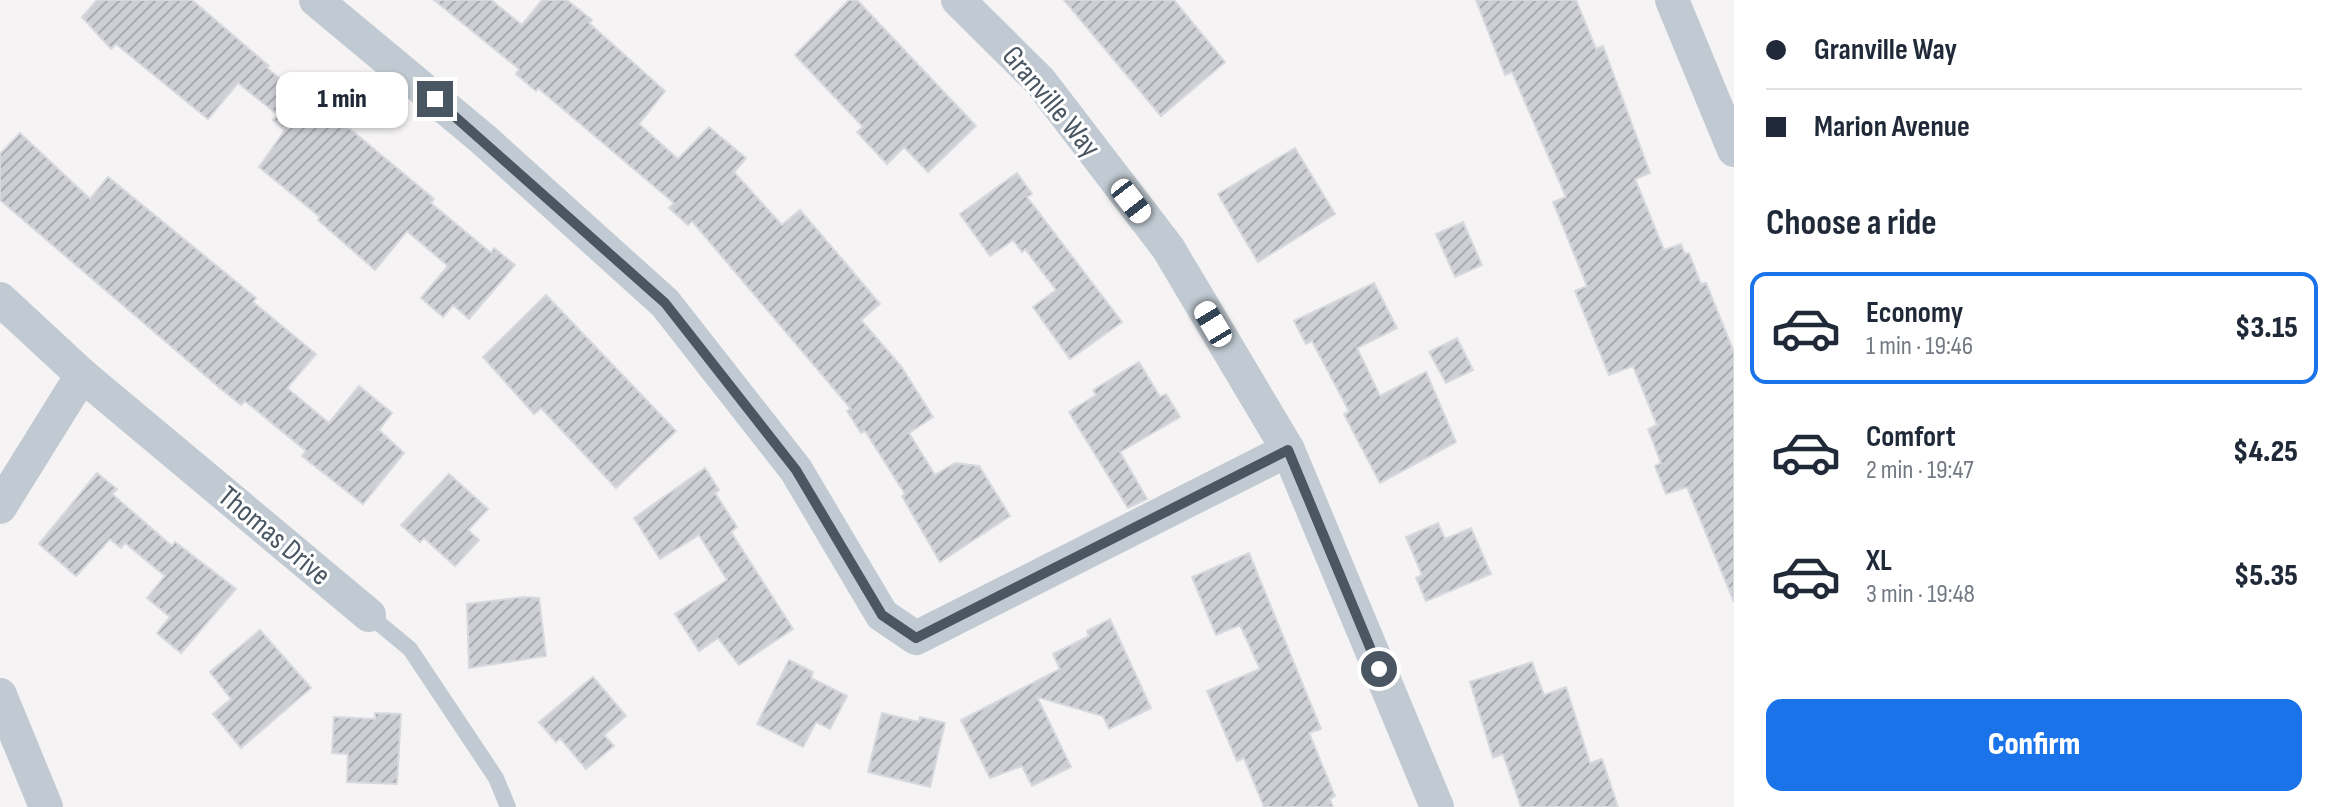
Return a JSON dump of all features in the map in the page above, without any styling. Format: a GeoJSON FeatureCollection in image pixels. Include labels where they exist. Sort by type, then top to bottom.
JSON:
{"type":"FeatureCollection","features":[{"type":"Feature","properties":{"kind":"street"},"geometry":{"type":"LineString","coordinates":[[316,0],[483,139],[665,303],[796,470],[882,615],[916,638],[1288,450]]}},
{"type":"Feature","properties":{"kind":"street","name":"Granville Way"},"geometry":{"type":"LineString","coordinates":[[958,0],[1040,81],[1168,248],[1288,450],[1437,807]]}},
{"type":"Feature","properties":{"kind":"street"},"geometry":{"type":"LineString","coordinates":[[1672,0],[1734,150]]}},
{"type":"Feature","properties":{"kind":"street","name":"Thomas Drive"},"geometry":{"type":"LineString","coordinates":[[0,299],[82,375],[369,615]]}},
{"type":"Feature","properties":{"kind":"street"},"geometry":{"type":"LineString","coordinates":[[0,507],[82,375]]}},
{"type":"Feature","properties":{"kind":"street"},"geometry":{"type":"LineString","coordinates":[[0,695],[46,807]]}},
{"type":"Feature","properties":{"kind":"lane","name":"Thomas Drive"},"geometry":{"type":"LineString","coordinates":[[369,615],[410,649],[496,778],[508,807]]}},
{"type":"Feature","properties":{"kind":"building"},"geometry":{"type":"Polygon","coordinates":[[[97,0],[192,0],[269,66],[267,68],[328,118],[332,114],[434,199],[431,203],[491,253],[494,248],[515,265],[469,319],[453,305],[443,317],[421,298],[448,266],[407,231],[375,270],[318,220],[320,217],[259,167],[285,130],[273,120],[278,115],[238,83],[208,119],[116,44],[111,49],[82,17],[97,0]]]}},
{"type":"Feature","properties":{"kind":"building"},"geometry":{"type":"Polygon","coordinates":[[[434,0],[491,0],[522,25],[542,0],[567,0],[592,20],[589,23],[665,91],[639,124],[678,159],[709,127],[746,158],[734,172],[782,225],[800,210],[880,304],[861,320],[901,366],[933,417],[909,433],[935,475],[955,463],[979,466],[1010,516],[940,562],[902,496],[905,494],[865,431],[861,433],[847,411],[851,409],[692,221],[688,225],[669,208],[674,203],[538,88],[536,91],[516,74],[519,69],[434,0]]]}},
{"type":"Feature","properties":{"kind":"building"},"geometry":{"type":"Polygon","coordinates":[[[849,0],[857,0],[976,126],[928,172],[904,147],[887,164],[857,132],[863,127],[795,55],[849,0]]]}},
{"type":"Feature","properties":{"kind":"building"},"geometry":{"type":"Polygon","coordinates":[[[1064,0],[1174,0],[1225,62],[1161,116],[1064,0]]]}},
{"type":"Feature","properties":{"kind":"building"},"geometry":{"type":"Polygon","coordinates":[[[1476,0],[1576,0],[1596,49],[1603,46],[1650,173],[1635,179],[1664,250],[1681,244],[1685,254],[1689,253],[1701,284],[1706,283],[1734,352],[1734,602],[1687,487],[1666,494],[1655,466],[1661,463],[1648,429],[1657,425],[1633,366],[1609,375],[1575,291],[1587,286],[1553,202],[1566,197],[1512,72],[1505,75],[1476,0]]]}},
{"type":"Feature","properties":{"kind":"building"},"geometry":{"type":"Polygon","coordinates":[[[20,133],[90,199],[108,177],[256,298],[253,302],[316,354],[287,388],[329,423],[359,386],[392,413],[379,430],[404,453],[363,504],[302,456],[306,451],[245,401],[241,405],[221,389],[0,200],[0,154],[20,133]]]}},
{"type":"Feature","properties":{"kind":"building"},"geometry":{"type":"Polygon","coordinates":[[[1295,148],[1335,214],[1258,262],[1218,194],[1295,148]]]}},
{"type":"Feature","properties":{"kind":"building"},"geometry":{"type":"Polygon","coordinates":[[[1017,173],[1032,194],[1027,197],[1122,322],[1070,359],[1033,307],[1056,290],[1025,249],[1022,252],[1013,240],[990,256],[960,214],[1017,173]]]}},
{"type":"Feature","properties":{"kind":"building"},"geometry":{"type":"Polygon","coordinates":[[[1463,222],[1482,265],[1455,277],[1436,234],[1463,222]]]}},
{"type":"Feature","properties":{"kind":"building"},"geometry":{"type":"Polygon","coordinates":[[[1374,283],[1397,328],[1357,348],[1380,396],[1426,372],[1456,442],[1380,483],[1344,414],[1349,411],[1312,341],[1306,344],[1294,321],[1374,283]]]}},
{"type":"Feature","properties":{"kind":"building"},"geometry":{"type":"Polygon","coordinates":[[[546,295],[676,431],[616,488],[541,408],[534,414],[483,357],[546,295]]]}},
{"type":"Feature","properties":{"kind":"building"},"geometry":{"type":"Polygon","coordinates":[[[1457,338],[1473,370],[1446,383],[1429,352],[1457,338]]]}},
{"type":"Feature","properties":{"kind":"building"},"geometry":{"type":"Polygon","coordinates":[[[1139,362],[1160,397],[1166,394],[1180,417],[1120,452],[1147,499],[1128,508],[1069,412],[1096,395],[1093,390],[1139,362]]]}},
{"type":"Feature","properties":{"kind":"building"},"geometry":{"type":"Polygon","coordinates":[[[705,468],[719,490],[715,493],[737,527],[731,532],[793,629],[739,665],[718,638],[699,651],[675,614],[727,580],[699,535],[660,559],[634,518],[705,468]]]}},
{"type":"Feature","properties":{"kind":"building"},"geometry":{"type":"Polygon","coordinates":[[[97,473],[117,489],[112,494],[172,546],[175,542],[236,589],[181,653],[157,633],[170,617],[147,598],[165,576],[125,543],[121,548],[110,539],[76,576],[39,544],[97,473]]]}},
{"type":"Feature","properties":{"kind":"building"},"geometry":{"type":"Polygon","coordinates":[[[449,474],[488,509],[468,530],[479,540],[455,566],[424,538],[420,542],[401,525],[449,474]]]}},
{"type":"Feature","properties":{"kind":"building"},"geometry":{"type":"Polygon","coordinates":[[[1438,523],[1445,539],[1471,528],[1491,574],[1426,601],[1416,578],[1422,575],[1406,537],[1438,523]]]}},
{"type":"Feature","properties":{"kind":"building"},"geometry":{"type":"Polygon","coordinates":[[[1249,553],[1321,729],[1309,733],[1335,796],[1330,799],[1333,807],[1264,807],[1244,758],[1237,761],[1207,691],[1260,669],[1240,625],[1216,635],[1192,577],[1249,553]]]}},
{"type":"Feature","properties":{"kind":"building"},"geometry":{"type":"Polygon","coordinates":[[[539,598],[546,656],[469,668],[467,604],[539,598]]]}},
{"type":"Feature","properties":{"kind":"building"},"geometry":{"type":"Polygon","coordinates":[[[1110,619],[1151,708],[1109,729],[1103,716],[1037,697],[1071,767],[1032,786],[1022,766],[990,778],[961,720],[1060,669],[1053,654],[1089,636],[1087,631],[1110,619]]]}},
{"type":"Feature","properties":{"kind":"building"},"geometry":{"type":"Polygon","coordinates":[[[260,630],[311,688],[241,748],[213,714],[231,699],[210,672],[260,630]]]}},
{"type":"Feature","properties":{"kind":"building"},"geometry":{"type":"Polygon","coordinates":[[[789,660],[813,672],[811,678],[847,696],[830,729],[816,722],[803,747],[757,724],[789,660]]]}},
{"type":"Feature","properties":{"kind":"building"},"geometry":{"type":"Polygon","coordinates":[[[1532,662],[1544,695],[1566,687],[1590,763],[1602,759],[1618,807],[1521,807],[1503,754],[1493,758],[1470,682],[1532,662]]]}},
{"type":"Feature","properties":{"kind":"building"},"geometry":{"type":"Polygon","coordinates":[[[593,677],[626,716],[604,735],[614,746],[586,769],[560,738],[556,742],[539,722],[593,677]]]}},
{"type":"Feature","properties":{"kind":"building"},"geometry":{"type":"Polygon","coordinates":[[[375,713],[401,714],[397,784],[347,782],[348,754],[332,753],[334,717],[375,719],[375,713]]]}},
{"type":"Feature","properties":{"kind":"building"},"geometry":{"type":"Polygon","coordinates":[[[882,713],[919,722],[920,717],[945,723],[930,787],[868,772],[882,713]]]}},
{"type":"Feature","properties":{"kind":"route"},"geometry":{"type":"LineString","coordinates":[[435,99],[665,303],[796,470],[882,615],[916,638],[962,618],[1288,450],[1379,669]]}}]}
